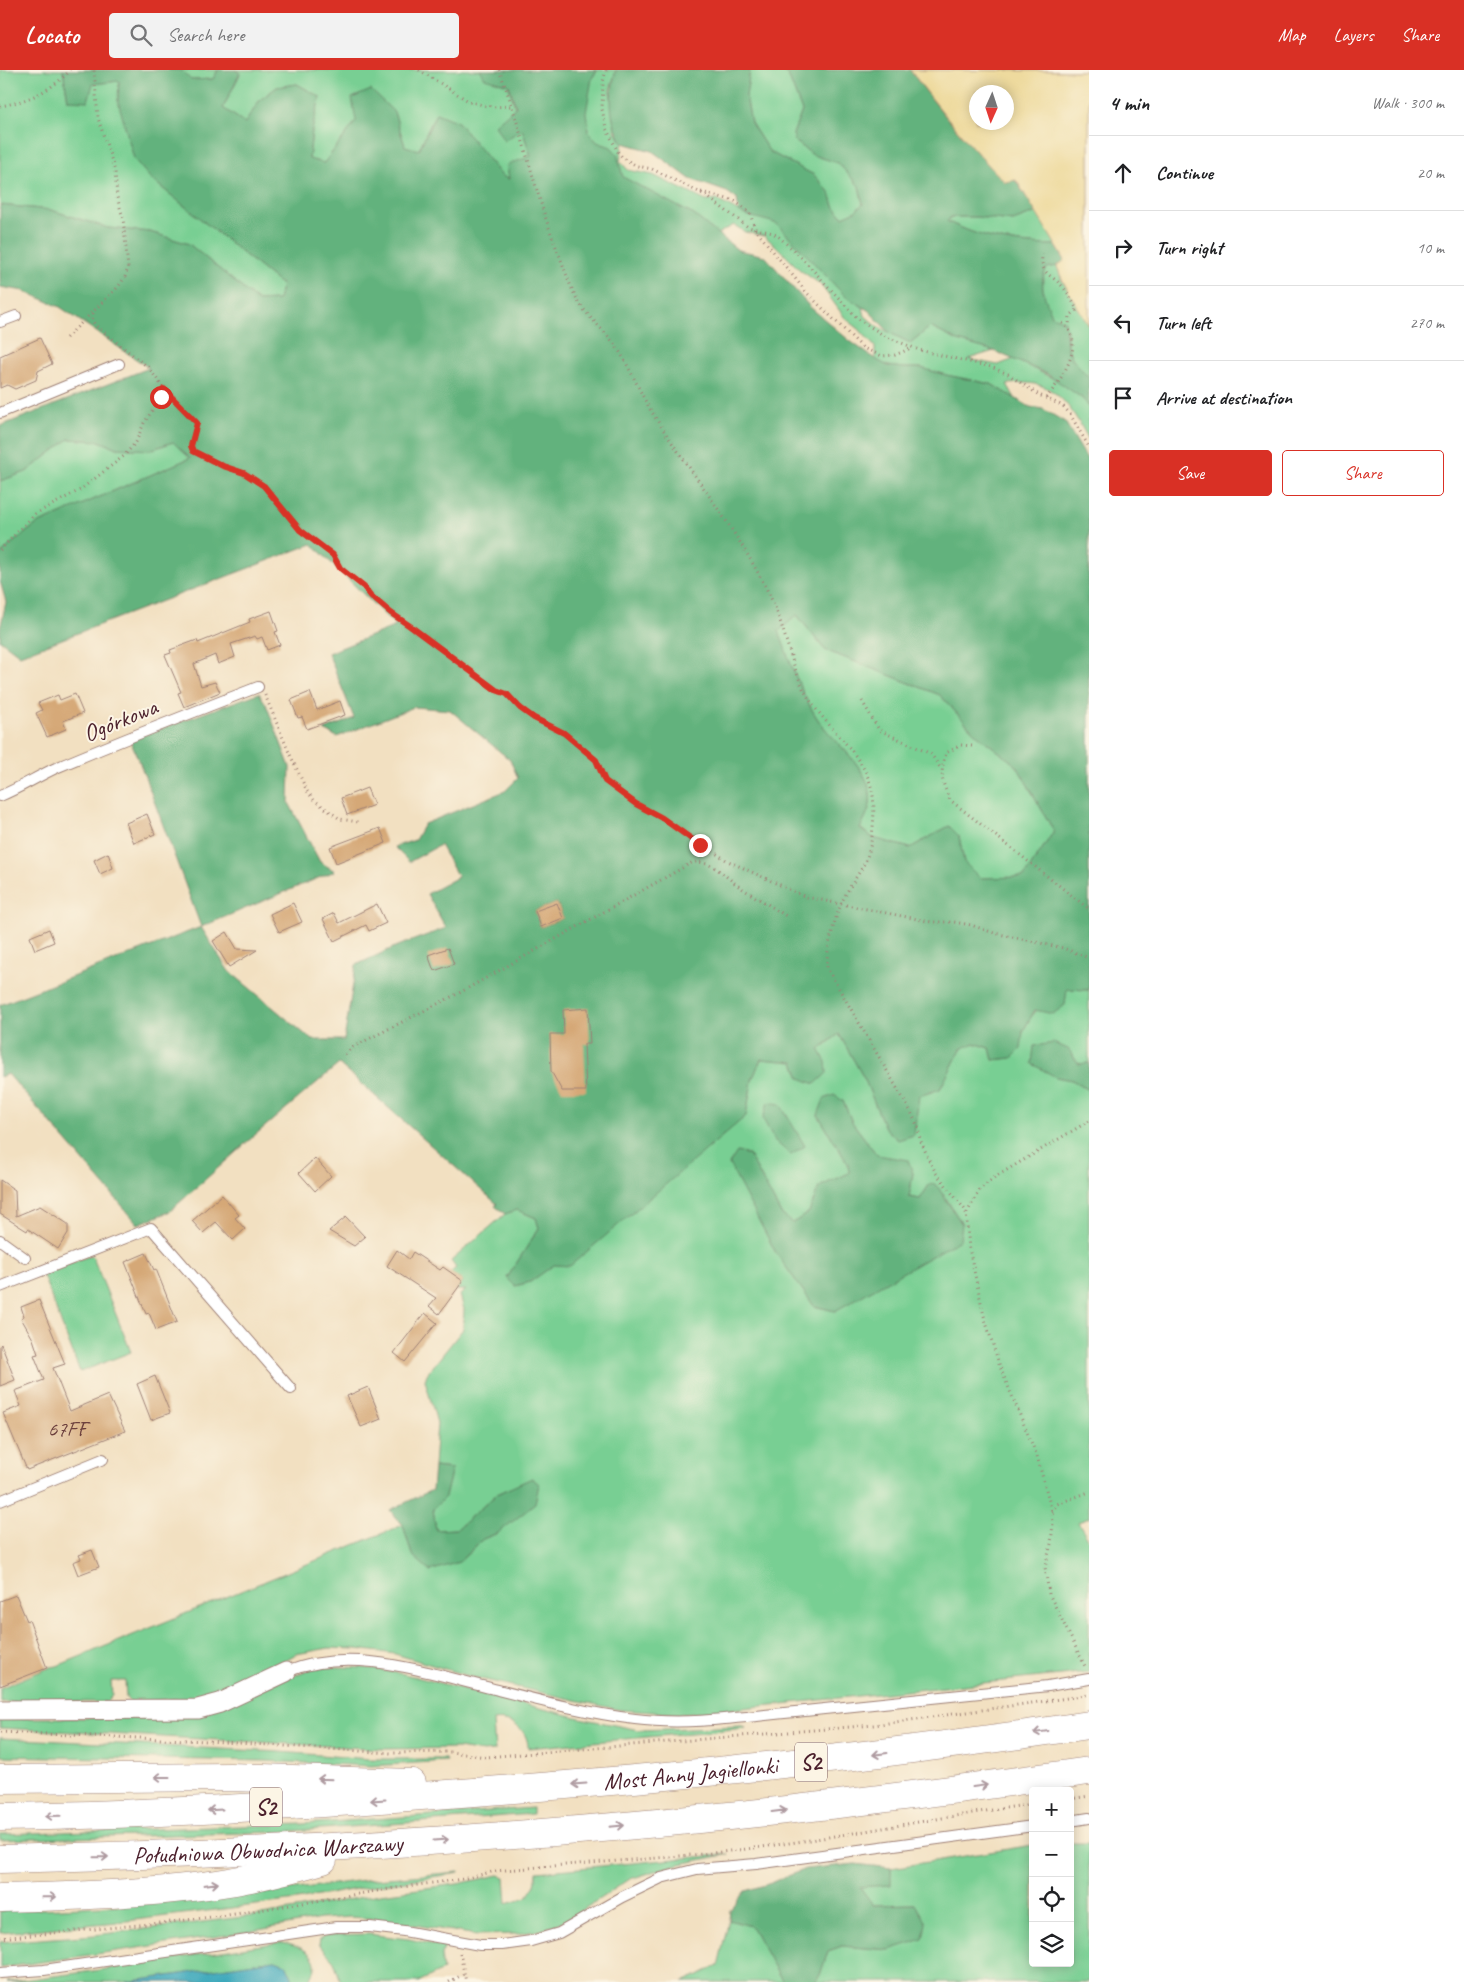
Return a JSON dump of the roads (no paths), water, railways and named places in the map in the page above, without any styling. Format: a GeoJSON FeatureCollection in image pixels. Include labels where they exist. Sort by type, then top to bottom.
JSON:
{"type":"FeatureCollection","features":[{"type":"Feature","properties":{"kind":"highway","name":"Most Anny Jagiellonki"},"geometry":{"type":"LineString","coordinates":[[531,1788],[805,1763],[1089,1726]]}},
{"type":"Feature","properties":{"kind":"highway","name":"Most Anny Jagiellonki"},"geometry":{"type":"LineString","coordinates":[[534,1834],[730,1816],[931,1793],[1089,1771]]}},
{"type":"Feature","properties":{"kind":"highway"},"geometry":{"type":"LineString","coordinates":[[0,1779],[121,1777],[299,1778],[531,1788]]}},
{"type":"Feature","properties":{"kind":"highway","name":"Południowa Obwodnica Warszawy"},"geometry":{"type":"LineString","coordinates":[[0,1817],[193,1812],[531,1788]]}},
{"type":"Feature","properties":{"kind":"highway","name":"Południowa Obwodnica Warszawy"},"geometry":{"type":"LineString","coordinates":[[0,1859],[184,1854],[392,1844],[534,1834]]}},
{"type":"Feature","properties":{"kind":"highway"},"geometry":{"type":"LineString","coordinates":[[0,1898],[115,1893],[223,1883],[392,1844]]}},
{"type":"Feature","properties":{"kind":"street"},"geometry":{"type":"LineString","coordinates":[[0,1710],[198,1709],[220,1702],[286,1672]]}},
{"type":"Feature","properties":{"kind":"lane"},"geometry":{"type":"LineString","coordinates":[[0,322],[16,316]]}},
{"type":"Feature","properties":{"kind":"lane"},"geometry":{"type":"LineString","coordinates":[[0,413],[119,364]]}},
{"type":"Feature","properties":{"kind":"lane","name":"Ogórkowa"},"geometry":{"type":"LineString","coordinates":[[0,796],[16,790],[55,768],[258,687]]}},
{"type":"Feature","properties":{"kind":"lane"},"geometry":{"type":"LineString","coordinates":[[0,1287],[151,1228],[291,1389]]}},
{"type":"Feature","properties":{"kind":"lane"},"geometry":{"type":"LineString","coordinates":[[0,1240],[25,1258]]}},
{"type":"Feature","properties":{"kind":"lane"},"geometry":{"type":"LineString","coordinates":[[0,1501],[103,1459]]}},
{"type":"Feature","properties":{"kind":"lane"},"geometry":{"type":"LineString","coordinates":[[286,1672],[319,1662],[356,1660],[414,1670],[600,1713],[635,1719],[667,1721],[747,1716],[1048,1686],[1089,1678]]}},
{"type":"Feature","properties":{"kind":"lane"},"geometry":{"type":"LineString","coordinates":[[1074,1820],[1089,1818]]}},
{"type":"Feature","properties":{"kind":"lane"},"geometry":{"type":"LineString","coordinates":[[0,1973],[44,1970],[336,1927],[404,1931],[480,1945],[531,1942],[559,1933],[622,1897],[661,1878],[697,1869],[766,1862],[1029,1827]]}},
{"type":"Feature","properties":{"kind":"water"},"geometry":{"type":"Polygon","coordinates":[[[275,1960],[286,1964],[294,1982],[127,1982],[275,1960]]]}}]}
